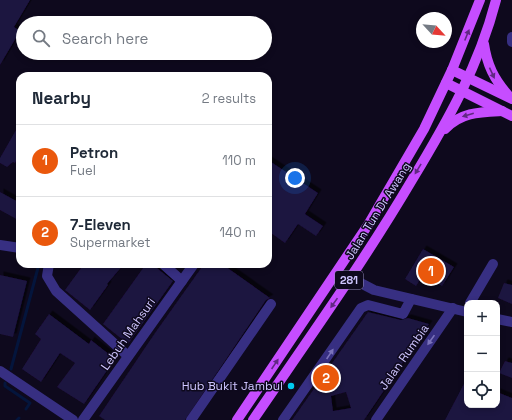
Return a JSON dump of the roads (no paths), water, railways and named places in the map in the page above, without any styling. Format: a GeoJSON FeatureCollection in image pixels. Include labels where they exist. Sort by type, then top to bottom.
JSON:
{"type":"FeatureCollection","features":[{"type":"Feature","properties":{"kind":"main road","name":"Jalan Tun Dr Awang"},"geometry":{"type":"LineString","coordinates":[[237,420],[368,225],[424,129],[452,70],[480,0]]}},
{"type":"Feature","properties":{"kind":"main road","name":"Jalan Tun Dr Awang"},"geometry":{"type":"LineString","coordinates":[[253,420],[351,278],[382,230],[438,136],[469,78],[484,42],[495,5]]}},
{"type":"Feature","properties":{"kind":"main road"},"geometry":{"type":"LineString","coordinates":[[484,42],[489,68],[496,81],[511,98]]}},
{"type":"Feature","properties":{"kind":"main road"},"geometry":{"type":"LineString","coordinates":[[452,70],[511,98]]}},
{"type":"Feature","properties":{"kind":"main road"},"geometry":{"type":"LineString","coordinates":[[446,83],[508,113]]}},
{"type":"Feature","properties":{"kind":"main road"},"geometry":{"type":"LineString","coordinates":[[438,136],[451,123],[468,114],[508,113]]}},
{"type":"Feature","properties":{"kind":"street"},"geometry":{"type":"LineString","coordinates":[[495,5],[500,0]]}},
{"type":"Feature","properties":{"kind":"street"},"geometry":{"type":"LineString","coordinates":[[512,37],[512,42]]}},
{"type":"Feature","properties":{"kind":"street"},"geometry":{"type":"LineString","coordinates":[[0,245],[16,247]]}},
{"type":"Feature","properties":{"kind":"street"},"geometry":{"type":"LineString","coordinates":[[472,300],[493,264]]}},
{"type":"Feature","properties":{"kind":"street"},"geometry":{"type":"LineString","coordinates":[[49,268],[48,276],[56,291],[128,356]]}},
{"type":"Feature","properties":{"kind":"street"},"geometry":{"type":"LineString","coordinates":[[167,268],[182,281]]}},
{"type":"Feature","properties":{"kind":"street","name":"Lebuh Mahsuri"},"geometry":{"type":"LineString","coordinates":[[83,420],[191,268]]}},
{"type":"Feature","properties":{"kind":"street"},"geometry":{"type":"LineString","coordinates":[[351,278],[374,290],[453,308],[464,308]]}},
{"type":"Feature","properties":{"kind":"street"},"geometry":{"type":"LineString","coordinates":[[283,420],[361,308],[368,305],[403,314],[411,298]]}},
{"type":"Feature","properties":{"kind":"street"},"geometry":{"type":"LineString","coordinates":[[191,420],[271,304]]}},
{"type":"Feature","properties":{"kind":"street","name":"Jalan Rumbia"},"geometry":{"type":"LineString","coordinates":[[376,420],[453,308]]}},
{"type":"Feature","properties":{"kind":"street"},"geometry":{"type":"LineString","coordinates":[[500,320],[512,322]]}},
{"type":"Feature","properties":{"kind":"street"},"geometry":{"type":"LineString","coordinates":[[0,371],[73,420]]}},
{"type":"Feature","properties":{"kind":"waterway"},"geometry":{"type":"LineString","coordinates":[[11,369],[38,268]]}},
{"type":"Feature","properties":{"kind":"waterway"},"geometry":{"type":"LineString","coordinates":[[5,383],[5,386],[30,403],[26,409]]}},
{"type":"Feature","properties":{"kind":"place","name":"Petron"},"geometry":{"type":"Point","coordinates":[431,271]}},
{"type":"Feature","properties":{"kind":"place","name":"7-Eleven"},"geometry":{"type":"Point","coordinates":[326,378]}},
{"type":"Feature","properties":{"kind":"place","name":"Hub Bukit Jambul"},"geometry":{"type":"Point","coordinates":[291,386]}}]}
